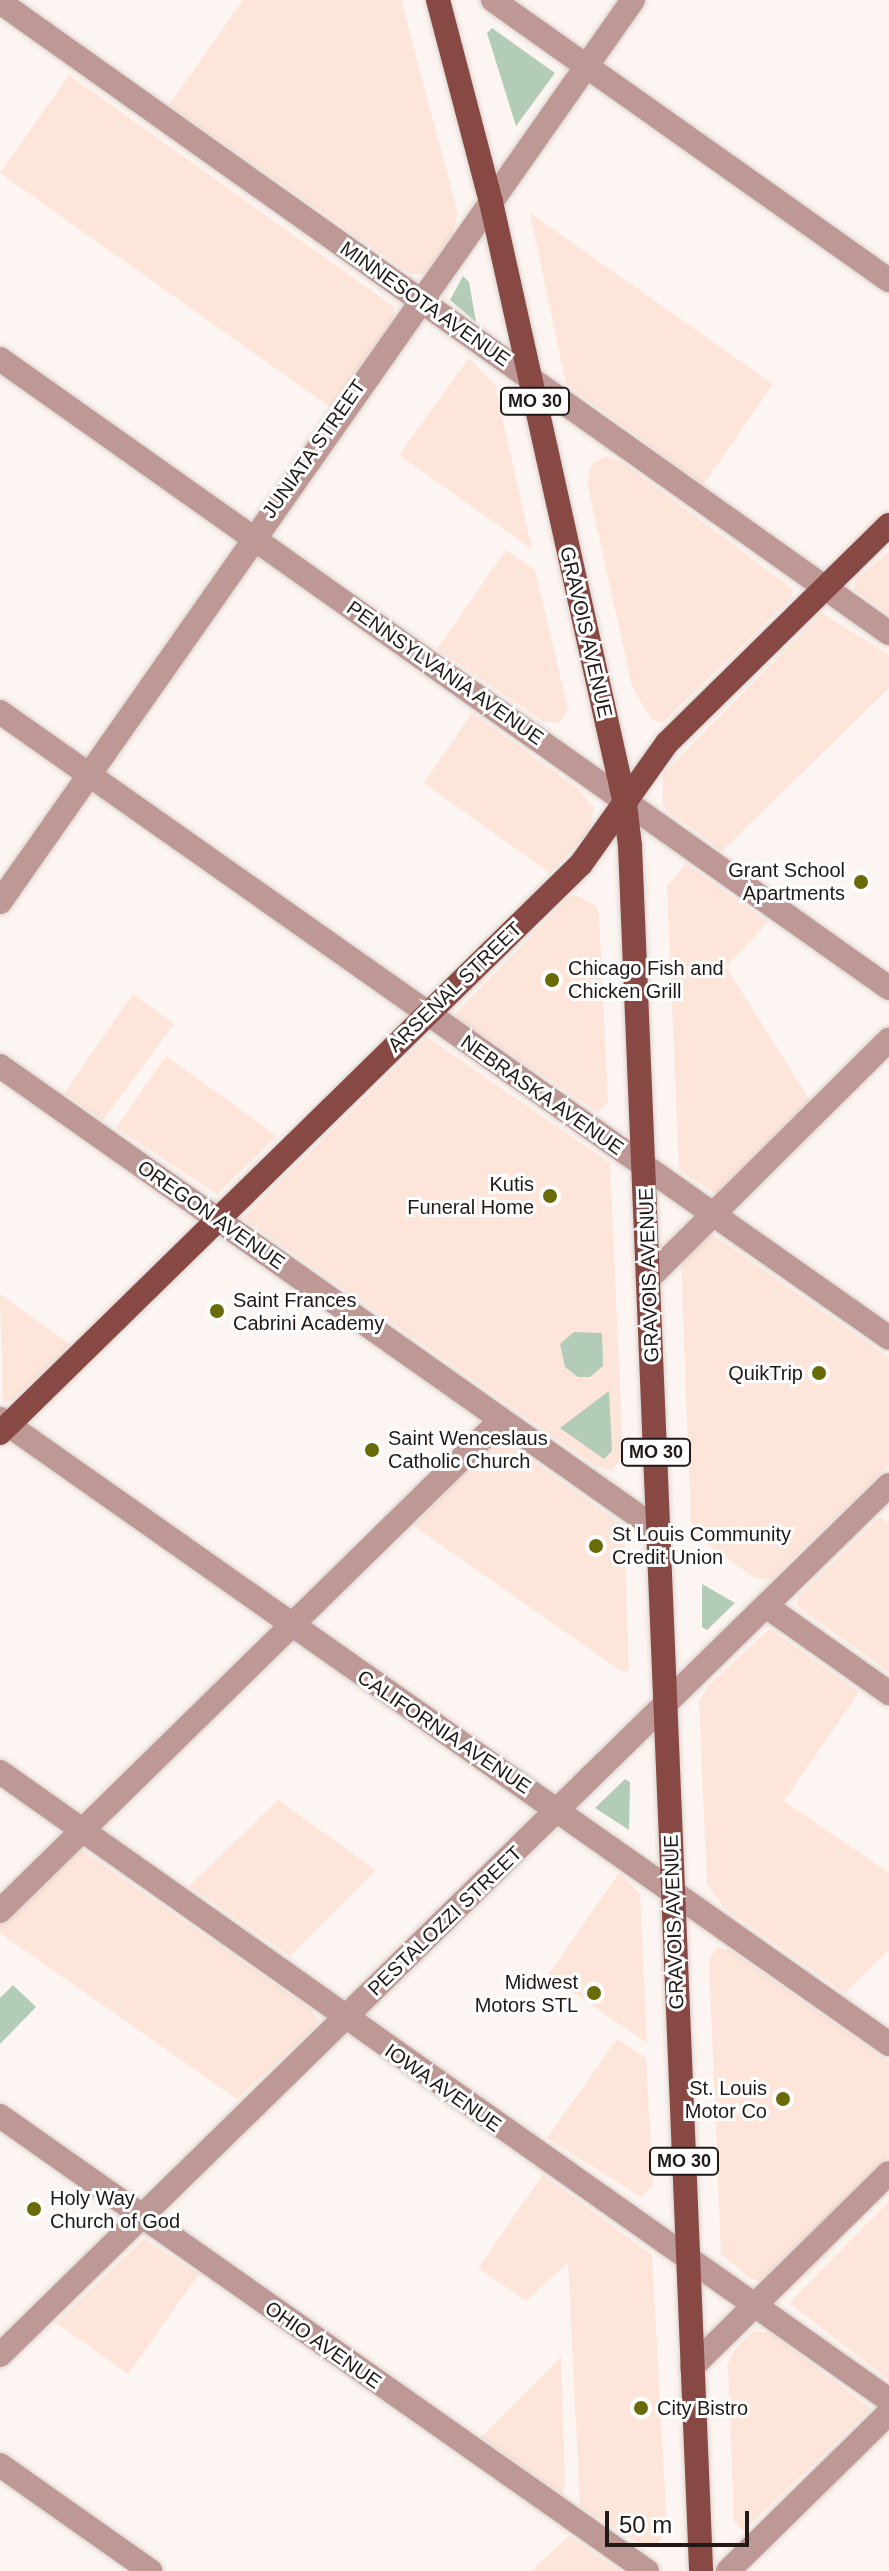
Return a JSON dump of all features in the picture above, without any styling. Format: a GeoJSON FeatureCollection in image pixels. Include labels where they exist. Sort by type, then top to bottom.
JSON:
{"type":"FeatureCollection","features":[{"type":"Feature","properties":{"kind":"main road","name":"GRAVOIS AVENUE"},"geometry":{"type":"LineString","coordinates":[[438,0],[491,202],[625,804],[649,1278],[701,2571]]}},
{"type":"Feature","properties":{"kind":"main road","name":"ARSENAL STREET"},"geometry":{"type":"LineString","coordinates":[[3,1426],[581,864],[667,743],[889,525]]}},
{"type":"Feature","properties":{"kind":"street"},"geometry":{"type":"LineString","coordinates":[[493,0],[889,280]]}},
{"type":"Feature","properties":{"kind":"street","name":"JUNIATA STREET"},"geometry":{"type":"LineString","coordinates":[[0,902],[251,537],[633,0]]}},
{"type":"Feature","properties":{"kind":"street","name":"MINNESOTA AVENUE"},"geometry":{"type":"LineString","coordinates":[[0,2],[889,633]]}},
{"type":"Feature","properties":{"kind":"street","name":"PENNSYLVANIA AVENUE"},"geometry":{"type":"LineString","coordinates":[[0,359],[889,988]]}},
{"type":"Feature","properties":{"kind":"street","name":"NEBRASKA AVENUE"},"geometry":{"type":"LineString","coordinates":[[0,712],[889,1338]]}},
{"type":"Feature","properties":{"kind":"street"},"geometry":{"type":"LineString","coordinates":[[649,1278],[889,1040]]}},
{"type":"Feature","properties":{"kind":"street","name":"OREGON AVENUE"},"geometry":{"type":"LineString","coordinates":[[0,1066],[658,1530]]}},
{"type":"Feature","properties":{"kind":"street"},"geometry":{"type":"LineString","coordinates":[[0,1911],[501,1420]]}},
{"type":"Feature","properties":{"kind":"street","name":"CALIFORNIA AVENUE"},"geometry":{"type":"LineString","coordinates":[[3,1426],[559,1810],[889,2044]]}},
{"type":"Feature","properties":{"kind":"street","name":"PESTALOZZI STREET"},"geometry":{"type":"LineString","coordinates":[[0,2355],[889,1485]]}},
{"type":"Feature","properties":{"kind":"street"},"geometry":{"type":"LineString","coordinates":[[766,1606],[889,1693]]}},
{"type":"Feature","properties":{"kind":"street","name":"IOWA AVENUE"},"geometry":{"type":"LineString","coordinates":[[0,1772],[345,2019],[889,2400]]}},
{"type":"Feature","properties":{"kind":"street","name":"OHIO AVENUE"},"geometry":{"type":"LineString","coordinates":[[0,2116],[647,2571]]}},
{"type":"Feature","properties":{"kind":"street"},"geometry":{"type":"LineString","coordinates":[[692,2367],[889,2173]]}},
{"type":"Feature","properties":{"kind":"street"},"geometry":{"type":"LineString","coordinates":[[728,2571],[889,2413]]}},
{"type":"Feature","properties":{"kind":"street"},"geometry":{"type":"LineString","coordinates":[[0,2465],[150,2571]]}},
{"type":"Feature","properties":{"kind":"shaded area"},"geometry":{"type":"Polygon","coordinates":[[[243,0],[401,0],[458,214],[452,235],[424,274],[410,274],[169,105],[243,0]]]}},
{"type":"Feature","properties":{"kind":"shaded area"},"geometry":{"type":"Polygon","coordinates":[[[69,75],[393,306],[394,321],[330,407],[0,173],[69,75]]]}},
{"type":"Feature","properties":{"kind":"shaded area"},"geometry":{"type":"Polygon","coordinates":[[[530,213],[773,384],[703,485],[566,384],[530,213]]]}},
{"type":"Feature","properties":{"kind":"shaded area"},"geometry":{"type":"Polygon","coordinates":[[[469,358],[495,385],[532,549],[399,455],[469,358]]]}},
{"type":"Feature","properties":{"kind":"shaded area"},"geometry":{"type":"Polygon","coordinates":[[[606,456],[623,463],[793,589],[791,598],[662,723],[651,719],[632,686],[587,482],[592,464],[606,456]]]}},
{"type":"Feature","properties":{"kind":"shaded area"},"geometry":{"type":"Polygon","coordinates":[[[506,550],[535,570],[568,709],[559,723],[543,721],[437,649],[506,550]]]}},
{"type":"Feature","properties":{"kind":"shaded area"},"geometry":{"type":"Polygon","coordinates":[[[888,552],[889,615],[854,589],[855,581],[888,552]]]}},
{"type":"Feature","properties":{"kind":"shaded area"},"geometry":{"type":"Polygon","coordinates":[[[822,613],[889,655],[889,688],[722,851],[663,807],[663,774],[822,613]]]}},
{"type":"Feature","properties":{"kind":"shaded area"},"geometry":{"type":"Polygon","coordinates":[[[472,713],[578,789],[594,808],[589,832],[550,873],[424,783],[472,713]]]}},
{"type":"Feature","properties":{"kind":"shaded area"},"geometry":{"type":"Polygon","coordinates":[[[686,864],[768,922],[726,967],[811,1102],[719,1196],[679,1170],[667,886],[686,864]]]}},
{"type":"Feature","properties":{"kind":"shaded area"},"geometry":{"type":"Polygon","coordinates":[[[577,895],[597,907],[599,916],[608,1102],[598,1112],[458,1019],[456,1013],[570,896],[577,895]]]}},
{"type":"Feature","properties":{"kind":"shaded area"},"geometry":{"type":"Polygon","coordinates":[[[133,994],[174,1024],[103,1120],[64,1093],[133,994]]]}},
{"type":"Feature","properties":{"kind":"shaded area"},"geometry":{"type":"Polygon","coordinates":[[[427,1037],[610,1163],[623,1455],[612,1471],[597,1467],[243,1218],[427,1037]]]}},
{"type":"Feature","properties":{"kind":"shaded area"},"geometry":{"type":"Polygon","coordinates":[[[166,1056],[277,1136],[217,1194],[116,1128],[166,1056]]]}},
{"type":"Feature","properties":{"kind":"shaded area"},"geometry":{"type":"Polygon","coordinates":[[[709,1232],[889,1358],[889,1465],[771,1580],[755,1578],[699,1538],[691,1523],[681,1261],[709,1232]]]}},
{"type":"Feature","properties":{"kind":"shaded area"},"geometry":{"type":"Polygon","coordinates":[[[0,1294],[71,1345],[11,1401],[3,1402],[0,1294]]]}},
{"type":"Feature","properties":{"kind":"shaded area"},"geometry":{"type":"Polygon","coordinates":[[[501,1439],[624,1526],[629,1671],[621,1671],[414,1526],[493,1441],[501,1439]]]}},
{"type":"Feature","properties":{"kind":"shaded area"},"geometry":{"type":"Polygon","coordinates":[[[880,1517],[889,1524],[889,1672],[797,1606],[798,1597],[880,1517]]]}},
{"type":"Feature","properties":{"kind":"shaded area"},"geometry":{"type":"Polygon","coordinates":[[[770,1629],[859,1692],[784,1801],[889,1873],[889,1950],[845,1993],[724,1908],[707,1884],[699,1702],[707,1687],[770,1629]]]}},
{"type":"Feature","properties":{"kind":"shaded area"},"geometry":{"type":"Polygon","coordinates":[[[278,1800],[376,1870],[290,1956],[189,1886],[278,1800]]]}},
{"type":"Feature","properties":{"kind":"shaded area"},"geometry":{"type":"Polygon","coordinates":[[[81,1850],[312,2010],[318,2020],[314,2028],[237,2099],[0,1933],[0,1924],[81,1850]]]}},
{"type":"Feature","properties":{"kind":"shaded area"},"geometry":{"type":"Polygon","coordinates":[[[619,1873],[640,1894],[647,2043],[548,1975],[619,1873]]]}},
{"type":"Feature","properties":{"kind":"shaded area"},"geometry":{"type":"Polygon","coordinates":[[[716,1948],[730,1950],[889,2062],[889,2156],[761,2281],[751,2279],[721,2254],[709,1960],[716,1948]]]}},
{"type":"Feature","properties":{"kind":"shaded area"},"geometry":{"type":"Polygon","coordinates":[[[617,2039],[646,2058],[653,2185],[641,2197],[547,2138],[617,2039]]]}},
{"type":"Feature","properties":{"kind":"shaded area"},"geometry":{"type":"Polygon","coordinates":[[[543,2175],[652,2255],[667,2530],[655,2547],[642,2546],[580,2506],[568,2262],[526,2301],[478,2268],[543,2175]]]}},
{"type":"Feature","properties":{"kind":"shaded area"},"geometry":{"type":"Polygon","coordinates":[[[889,2201],[889,2380],[789,2303],[889,2201]]]}},
{"type":"Feature","properties":{"kind":"shaded area"},"geometry":{"type":"Polygon","coordinates":[[[144,2239],[199,2274],[128,2374],[56,2323],[144,2239]]]}},
{"type":"Feature","properties":{"kind":"shaded area"},"geometry":{"type":"Polygon","coordinates":[[[753,2331],[770,2333],[871,2409],[743,2531],[734,2521],[728,2364],[734,2350],[753,2331]]]}},
{"type":"Feature","properties":{"kind":"shaded area"},"geometry":{"type":"Polygon","coordinates":[[[561,2357],[565,2485],[562,2495],[481,2437],[561,2357]]]}},
{"type":"Feature","properties":{"kind":"shaded area"},"geometry":{"type":"Polygon","coordinates":[[[569,2536],[620,2571],[531,2571],[569,2536]]]}},
{"type":"Feature","properties":{"kind":"green space"},"geometry":{"type":"Polygon","coordinates":[[[492,28],[555,73],[516,126],[487,33],[492,28]]]}},
{"type":"Feature","properties":{"kind":"green space"},"geometry":{"type":"Polygon","coordinates":[[[463,276],[469,282],[476,322],[450,300],[463,276]]]}},
{"type":"Feature","properties":{"kind":"green space"},"geometry":{"type":"Polygon","coordinates":[[[574,1332],[602,1333],[603,1366],[590,1377],[578,1377],[565,1367],[560,1344],[574,1332]]]}},
{"type":"Feature","properties":{"kind":"green space"},"geometry":{"type":"Polygon","coordinates":[[[609,1391],[612,1451],[604,1459],[560,1428],[609,1391]]]}},
{"type":"Feature","properties":{"kind":"green space"},"geometry":{"type":"Polygon","coordinates":[[[702,1584],[735,1603],[707,1630],[702,1627],[702,1584]]]}},
{"type":"Feature","properties":{"kind":"green space"},"geometry":{"type":"Polygon","coordinates":[[[625,1779],[630,1782],[629,1830],[595,1808],[625,1779]]]}},
{"type":"Feature","properties":{"kind":"green space"},"geometry":{"type":"Polygon","coordinates":[[[13,1985],[36,2007],[0,2044],[0,1998],[13,1985]]]}},
{"type":"Feature","properties":{"kind":"place","name":"Grant School Apartments"},"geometry":{"type":"Point","coordinates":[861,882]}},
{"type":"Feature","properties":{"kind":"place","name":"Chicago Fish and Chicken Grill"},"geometry":{"type":"Point","coordinates":[552,980]}},
{"type":"Feature","properties":{"kind":"place","name":"Kutis Funeral Home"},"geometry":{"type":"Point","coordinates":[550,1196]}},
{"type":"Feature","properties":{"kind":"place","name":"Saint Frances Cabrini Academy"},"geometry":{"type":"Point","coordinates":[217,1311]}},
{"type":"Feature","properties":{"kind":"place","name":"QuikTrip"},"geometry":{"type":"Point","coordinates":[819,1373]}},
{"type":"Feature","properties":{"kind":"place","name":"Saint Wenceslaus Catholic Church"},"geometry":{"type":"Point","coordinates":[372,1450]}},
{"type":"Feature","properties":{"kind":"place","name":"St Louis Community Credit Union"},"geometry":{"type":"Point","coordinates":[596,1546]}},
{"type":"Feature","properties":{"kind":"place","name":"Midwest Motors STL"},"geometry":{"type":"Point","coordinates":[594,1993]}},
{"type":"Feature","properties":{"kind":"place","name":"St. Louis Motor Co"},"geometry":{"type":"Point","coordinates":[783,2099]}},
{"type":"Feature","properties":{"kind":"place","name":"Holy Way Church of God"},"geometry":{"type":"Point","coordinates":[34,2209]}},
{"type":"Feature","properties":{"kind":"place","name":"City Bistro"},"geometry":{"type":"Point","coordinates":[641,2408]}}]}
